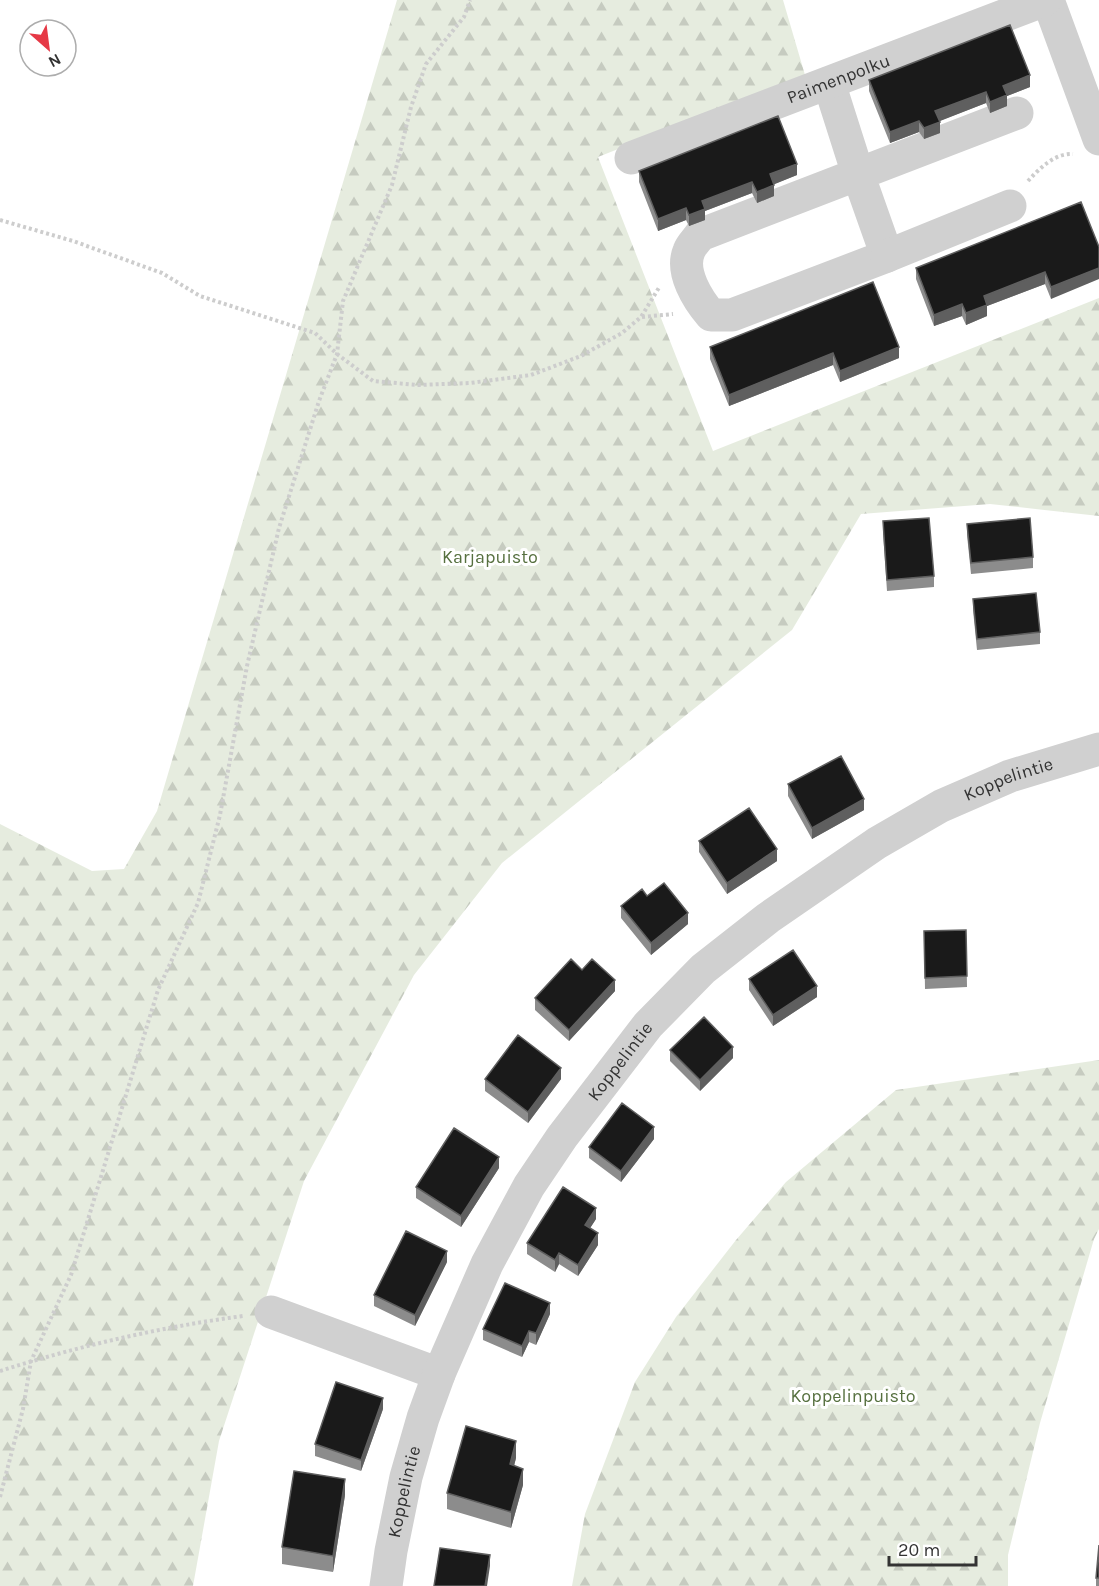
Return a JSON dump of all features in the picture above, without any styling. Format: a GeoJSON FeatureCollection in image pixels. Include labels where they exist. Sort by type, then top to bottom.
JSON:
{"type":"FeatureCollection","features":[{"type":"Feature","properties":{"kind":"street","name":"Paimenpolku"},"geometry":{"type":"LineString","coordinates":[[631,158],[1046,0]]}},
{"type":"Feature","properties":{"kind":"street"},"geometry":{"type":"LineString","coordinates":[[1046,0],[1091,147]]}},
{"type":"Feature","properties":{"kind":"street"},"geometry":{"type":"LineString","coordinates":[[829,83],[887,256]]}},
{"type":"Feature","properties":{"kind":"street"},"geometry":{"type":"LineString","coordinates":[[1010,206],[732,315],[711,315],[699,301],[688,274],[688,251],[700,235],[1017,113]]}},
{"type":"Feature","properties":{"kind":"street","name":"Koppelintie"},"geometry":{"type":"LineString","coordinates":[[386,1586],[406,1477],[423,1418],[439,1374],[487,1264],[529,1186],[562,1137],[648,1025],[704,969],[768,918],[878,843],[941,806],[1010,776],[1099,748]]}},
{"type":"Feature","properties":{"kind":"street"},"geometry":{"type":"LineString","coordinates":[[270,1312],[439,1374]]}},
{"type":"Feature","properties":{"kind":"path"},"geometry":{"type":"LineString","coordinates":[[0,1497],[23,1409],[31,1361],[71,1275],[158,990],[198,903],[220,815],[247,666],[279,528],[319,401],[337,354],[343,301],[392,185],[411,107],[426,64],[464,17],[470,0]]}},
{"type":"Feature","properties":{"kind":"path"},"geometry":{"type":"LineString","coordinates":[[1010,206],[1025,184],[1042,166],[1064,153],[1091,147]]}},
{"type":"Feature","properties":{"kind":"path"},"geometry":{"type":"LineString","coordinates":[[0,220],[84,245],[162,273],[200,296],[315,333],[337,354],[373,381],[418,386],[531,375],[580,356],[622,333],[641,317],[677,259],[688,251]]}},
{"type":"Feature","properties":{"kind":"path"},"geometry":{"type":"LineString","coordinates":[[0,1371],[31,1361],[180,1324],[270,1312]]}},
{"type":"Feature","properties":{"kind":"green space","name":"Karjapuisto"},"geometry":{"type":"Polygon","coordinates":[[[397,0],[783,0],[805,75],[598,157],[713,451],[1099,298],[1099,516],[990,504],[861,514],[792,630],[502,863],[414,975],[304,1181],[219,1441],[193,1586],[0,1586],[0,824],[92,871],[124,869],[157,811],[397,0]]]}},
{"type":"Feature","properties":{"kind":"green space","name":"Koppelinpuisto"},"geometry":{"type":"Polygon","coordinates":[[[1099,1060],[1099,1229],[1094,1239],[1040,1423],[1008,1555],[1008,1586],[572,1586],[585,1514],[635,1382],[676,1317],[736,1240],[786,1182],[896,1090],[1099,1060]]]}},
{"type":"Feature","properties":{"kind":"building"},"geometry":{"type":"Polygon","coordinates":[[[1010,25],[1030,75],[1003,86],[1007,95],[990,102],[986,92],[935,111],[940,122],[924,128],[919,121],[890,132],[869,80],[1010,25]]]}},
{"type":"Feature","properties":{"kind":"building"},"geometry":{"type":"Polygon","coordinates":[[[778,116],[797,164],[770,174],[774,185],[757,192],[752,182],[702,201],[705,209],[689,215],[686,208],[658,219],[639,171],[778,116]]]}},
{"type":"Feature","properties":{"kind":"building"},"geometry":{"type":"Polygon","coordinates":[[[1081,202],[1099,247],[1099,268],[1051,287],[1045,272],[984,296],[987,305],[966,313],[962,304],[934,315],[916,268],[1081,202]]]}},
{"type":"Feature","properties":{"kind":"building"},"geometry":{"type":"Polygon","coordinates":[[[873,282],[899,347],[840,371],[833,353],[729,395],[710,347],[873,282]]]}},
{"type":"Feature","properties":{"kind":"building"},"geometry":{"type":"Polygon","coordinates":[[[929,518],[934,576],[887,580],[883,521],[929,518]]]}},
{"type":"Feature","properties":{"kind":"building"},"geometry":{"type":"Polygon","coordinates":[[[1030,518],[1033,557],[971,563],[967,524],[1030,518]]]}},
{"type":"Feature","properties":{"kind":"building"},"geometry":{"type":"Polygon","coordinates":[[[1036,593],[1040,632],[977,639],[973,599],[1036,593]]]}},
{"type":"Feature","properties":{"kind":"building"},"geometry":{"type":"Polygon","coordinates":[[[841,756],[864,799],[812,828],[788,784],[841,756]]]}},
{"type":"Feature","properties":{"kind":"building"},"geometry":{"type":"Polygon","coordinates":[[[749,808],[777,849],[727,883],[699,841],[749,808]]]}},
{"type":"Feature","properties":{"kind":"building"},"geometry":{"type":"Polygon","coordinates":[[[664,883],[688,913],[651,943],[621,906],[642,889],[647,896],[664,883]]]}},
{"type":"Feature","properties":{"kind":"building"},"geometry":{"type":"Polygon","coordinates":[[[966,930],[967,976],[925,978],[924,931],[966,930]]]}},
{"type":"Feature","properties":{"kind":"building"},"geometry":{"type":"Polygon","coordinates":[[[793,950],[817,986],[773,1015],[749,979],[793,950]]]}},
{"type":"Feature","properties":{"kind":"building"},"geometry":{"type":"Polygon","coordinates":[[[571,959],[582,970],[592,959],[615,980],[569,1030],[535,998],[571,959]]]}},
{"type":"Feature","properties":{"kind":"building"},"geometry":{"type":"Polygon","coordinates":[[[704,1017],[733,1047],[700,1080],[670,1050],[704,1017]]]}},
{"type":"Feature","properties":{"kind":"building"},"geometry":{"type":"Polygon","coordinates":[[[518,1035],[561,1068],[528,1112],[485,1079],[518,1035]]]}},
{"type":"Feature","properties":{"kind":"building"},"geometry":{"type":"Polygon","coordinates":[[[622,1103],[654,1127],[621,1171],[589,1147],[622,1103]]]}},
{"type":"Feature","properties":{"kind":"building"},"geometry":{"type":"Polygon","coordinates":[[[454,1128],[499,1157],[461,1216],[416,1187],[454,1128]]]}},
{"type":"Feature","properties":{"kind":"building"},"geometry":{"type":"Polygon","coordinates":[[[563,1187],[596,1208],[585,1225],[598,1233],[578,1265],[559,1253],[555,1260],[527,1243],[563,1187]]]}},
{"type":"Feature","properties":{"kind":"building"},"geometry":{"type":"Polygon","coordinates":[[[406,1231],[447,1251],[415,1315],[374,1295],[406,1231]]]}},
{"type":"Feature","properties":{"kind":"building"},"geometry":{"type":"Polygon","coordinates":[[[505,1283],[550,1303],[536,1333],[529,1331],[522,1346],[483,1329],[505,1283]]]}},
{"type":"Feature","properties":{"kind":"building"},"geometry":{"type":"Polygon","coordinates":[[[336,1382],[383,1398],[361,1460],[315,1444],[336,1382]]]}},
{"type":"Feature","properties":{"kind":"building"},"geometry":{"type":"Polygon","coordinates":[[[466,1426],[516,1441],[510,1464],[523,1469],[511,1512],[447,1493],[466,1426]]]}},
{"type":"Feature","properties":{"kind":"building"},"geometry":{"type":"Polygon","coordinates":[[[294,1471],[345,1479],[333,1556],[282,1547],[294,1471]]]}},
{"type":"Feature","properties":{"kind":"building"},"geometry":{"type":"Polygon","coordinates":[[[1099,1545],[1099,1578],[1096,1578],[1099,1545]]]}},
{"type":"Feature","properties":{"kind":"building"},"geometry":{"type":"Polygon","coordinates":[[[440,1548],[490,1555],[485,1586],[434,1586],[440,1548]]]}}]}
